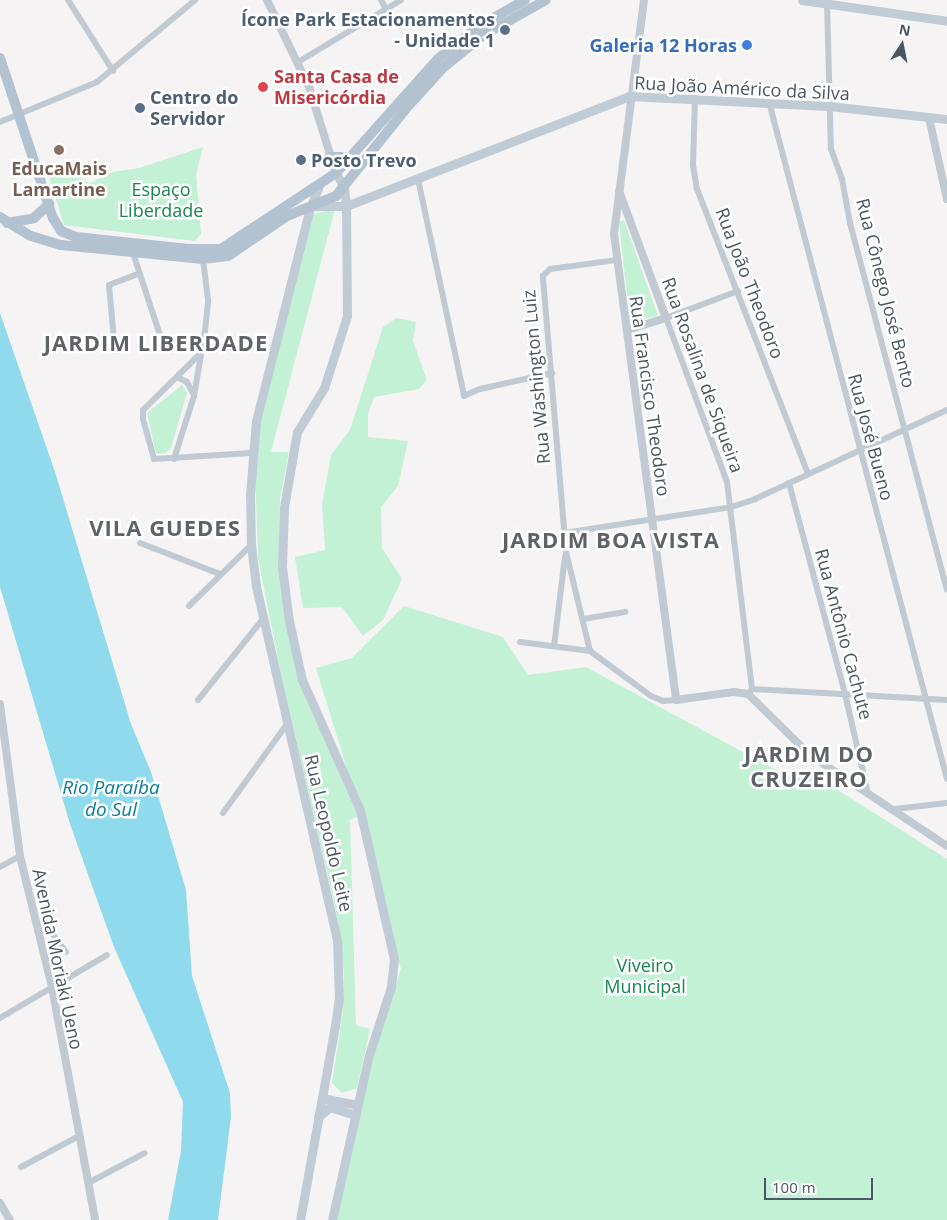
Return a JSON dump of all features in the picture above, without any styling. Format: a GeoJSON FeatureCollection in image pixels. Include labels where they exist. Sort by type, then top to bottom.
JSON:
{"type":"FeatureCollection","features":[{"type":"Feature","properties":{"kind":"main road"},"geometry":{"type":"LineString","coordinates":[[0,58],[49,204],[61,230],[85,238],[188,249],[221,249],[336,173],[438,59],[478,27],[525,0]]}},
{"type":"Feature","properties":{"kind":"main road"},"geometry":{"type":"LineString","coordinates":[[4,220],[47,242],[133,253],[204,259],[228,256],[288,216],[336,196],[409,105],[444,67],[482,36],[546,0]]}},
{"type":"Feature","properties":{"kind":"main road"},"geometry":{"type":"LineString","coordinates":[[802,0],[827,2],[946,23]]}},
{"type":"Feature","properties":{"kind":"main road","name":"Rua João Américo da Silva"},"geometry":{"type":"LineString","coordinates":[[313,207],[346,206],[629,96],[829,106],[947,119]]}},
{"type":"Feature","properties":{"kind":"main road"},"geometry":{"type":"LineString","coordinates":[[329,157],[352,157]]}},
{"type":"Feature","properties":{"kind":"main road"},"geometry":{"type":"LineString","coordinates":[[332,1220],[354,1115],[375,1032],[390,987],[394,959],[360,810],[302,680],[289,621],[281,548],[286,492],[298,432],[324,388],[345,332],[349,302],[346,206],[344,187],[336,173]]}},
{"type":"Feature","properties":{"kind":"main road","name":"Rua Leopoldo Leite"},"geometry":{"type":"LineString","coordinates":[[300,1220],[339,999],[337,940],[263,619],[250,545],[252,453],[256,421],[319,186]]}},
{"type":"Feature","properties":{"kind":"main road"},"geometry":{"type":"LineString","coordinates":[[4,220],[34,218],[49,204]]}},
{"type":"Feature","properties":{"kind":"main road"},"geometry":{"type":"LineString","coordinates":[[321,1099],[357,1105]]}},
{"type":"Feature","properties":{"kind":"main road"},"geometry":{"type":"LineString","coordinates":[[321,1099],[330,1107],[354,1115]]}},
{"type":"Feature","properties":{"kind":"main road"},"geometry":{"type":"LineString","coordinates":[[318,1118],[330,1107]]}},
{"type":"Feature","properties":{"kind":"street"},"geometry":{"type":"LineString","coordinates":[[68,0],[113,71]]}},
{"type":"Feature","properties":{"kind":"street"},"geometry":{"type":"LineString","coordinates":[[0,122],[77,92],[113,71],[196,0]]}},
{"type":"Feature","properties":{"kind":"street"},"geometry":{"type":"LineString","coordinates":[[267,0],[309,87],[329,157],[336,173]]}},
{"type":"Feature","properties":{"kind":"street"},"geometry":{"type":"LineString","coordinates":[[381,0],[386,9]]}},
{"type":"Feature","properties":{"kind":"street"},"geometry":{"type":"LineString","coordinates":[[298,62],[401,0]]}},
{"type":"Feature","properties":{"kind":"street","name":"Rua Francisco Theodoro"},"geometry":{"type":"LineString","coordinates":[[644,0],[629,96],[614,234],[676,700]]}},
{"type":"Feature","properties":{"kind":"street","name":"Rua Cônego José Bento"},"geometry":{"type":"LineString","coordinates":[[827,2],[831,149],[842,179],[850,223],[947,589]]}},
{"type":"Feature","properties":{"kind":"street","name":"Rua João Theodoro"},"geometry":{"type":"LineString","coordinates":[[695,98],[694,178],[808,474]]}},
{"type":"Feature","properties":{"kind":"street","name":"Rua José Bueno"},"geometry":{"type":"LineString","coordinates":[[769,102],[859,451],[947,779]]}},
{"type":"Feature","properties":{"kind":"street"},"geometry":{"type":"LineString","coordinates":[[930,118],[947,199]]}},
{"type":"Feature","properties":{"kind":"street"},"geometry":{"type":"LineString","coordinates":[[418,179],[464,396],[480,388],[552,373]]}},
{"type":"Feature","properties":{"kind":"street","name":"Rua Rosalina de Siqueira"},"geometry":{"type":"LineString","coordinates":[[618,190],[723,468],[731,507],[750,692]]}},
{"type":"Feature","properties":{"kind":"street"},"geometry":{"type":"LineString","coordinates":[[133,253],[138,274],[160,335]]}},
{"type":"Feature","properties":{"kind":"street"},"geometry":{"type":"LineString","coordinates":[[174,459],[194,396],[201,353],[208,300],[204,259]]}},
{"type":"Feature","properties":{"kind":"street","name":"Rua Washington Luiz"},"geometry":{"type":"LineString","coordinates":[[590,650],[566,552],[545,272],[617,260]]}},
{"type":"Feature","properties":{"kind":"street"},"geometry":{"type":"LineString","coordinates":[[115,351],[109,285],[138,274]]}},
{"type":"Feature","properties":{"kind":"street"},"geometry":{"type":"LineString","coordinates":[[627,330],[666,318],[738,291]]}},
{"type":"Feature","properties":{"kind":"street"},"geometry":{"type":"LineString","coordinates":[[201,353],[143,410],[143,419],[154,459],[252,453]]}},
{"type":"Feature","properties":{"kind":"street"},"geometry":{"type":"LineString","coordinates":[[177,377],[186,382],[194,396]]}},
{"type":"Feature","properties":{"kind":"street"},"geometry":{"type":"LineString","coordinates":[[564,533],[731,507],[755,499],[947,410]]}},
{"type":"Feature","properties":{"kind":"street","name":"Rua Antônio Cachute"},"geometry":{"type":"LineString","coordinates":[[789,483],[845,694],[868,794]]}},
{"type":"Feature","properties":{"kind":"street"},"geometry":{"type":"LineString","coordinates":[[140,543],[220,574]]}},
{"type":"Feature","properties":{"kind":"street"},"geometry":{"type":"LineString","coordinates":[[189,606],[250,545]]}},
{"type":"Feature","properties":{"kind":"street","name":"Rua Washington Luiz"},"geometry":{"type":"LineString","coordinates":[[554,646],[566,552]]}},
{"type":"Feature","properties":{"kind":"street"},"geometry":{"type":"LineString","coordinates":[[583,619],[624,612]]}},
{"type":"Feature","properties":{"kind":"street"},"geometry":{"type":"LineString","coordinates":[[198,700],[263,619]]}},
{"type":"Feature","properties":{"kind":"street"},"geometry":{"type":"LineString","coordinates":[[520,642],[590,650],[651,696],[663,701],[734,692],[845,694],[947,700]]}},
{"type":"Feature","properties":{"kind":"street"},"geometry":{"type":"LineString","coordinates":[[750,692],[810,756],[895,810],[947,846]]}},
{"type":"Feature","properties":{"kind":"street","name":"Avenida Moriaki Ueno"},"geometry":{"type":"LineString","coordinates":[[0,704],[20,856],[52,988],[95,1220]]}},
{"type":"Feature","properties":{"kind":"street"},"geometry":{"type":"LineString","coordinates":[[223,813],[287,724]]}},
{"type":"Feature","properties":{"kind":"street"},"geometry":{"type":"LineString","coordinates":[[895,810],[947,803]]}},
{"type":"Feature","properties":{"kind":"street"},"geometry":{"type":"LineString","coordinates":[[0,867],[20,856]]}},
{"type":"Feature","properties":{"kind":"street"},"geometry":{"type":"LineString","coordinates":[[37,931],[51,932],[66,952]]}},
{"type":"Feature","properties":{"kind":"street"},"geometry":{"type":"LineString","coordinates":[[0,1018],[107,955]]}},
{"type":"Feature","properties":{"kind":"street"},"geometry":{"type":"LineString","coordinates":[[21,1167],[79,1136]]}},
{"type":"Feature","properties":{"kind":"street"},"geometry":{"type":"LineString","coordinates":[[88,1183],[145,1153]]}},
{"type":"Feature","properties":{"kind":"street"},"geometry":{"type":"LineString","coordinates":[[0,1203],[10,1220]]}},
{"type":"Feature","properties":{"kind":"green space","name":"Espaço Liberdade"},"geometry":{"type":"Polygon","coordinates":[[[203,147],[196,174],[201,234],[195,241],[64,225],[49,177],[75,167],[84,181],[90,183],[113,172],[139,168],[203,147]]]}},
{"type":"Feature","properties":{"kind":"green space"},"geometry":{"type":"Polygon","coordinates":[[[335,209],[271,452],[289,452],[280,498],[279,548],[303,692],[358,816],[350,820],[356,1025],[370,1029],[357,1088],[342,1093],[332,1083],[343,1011],[344,974],[338,920],[280,669],[258,558],[254,436],[313,214],[335,209]]]}},
{"type":"Feature","properties":{"kind":"green space"},"geometry":{"type":"Polygon","coordinates":[[[624,220],[658,316],[630,322],[619,222],[624,220]]]}},
{"type":"Feature","properties":{"kind":"green space"},"geometry":{"type":"Polygon","coordinates":[[[397,318],[416,322],[413,341],[427,380],[419,389],[374,397],[368,414],[368,437],[408,441],[398,486],[381,507],[382,548],[402,579],[383,620],[363,636],[342,607],[303,608],[295,557],[325,550],[322,504],[331,455],[350,430],[383,327],[397,318]]]}},
{"type":"Feature","properties":{"kind":"green space"},"geometry":{"type":"Polygon","coordinates":[[[182,385],[187,393],[171,448],[166,453],[156,454],[147,413],[182,385]]]}},
{"type":"Feature","properties":{"kind":"green space","name":"Viveiro Municipal"},"geometry":{"type":"Polygon","coordinates":[[[404,606],[503,637],[528,675],[586,667],[789,777],[806,770],[947,859],[947,1220],[332,1220],[376,1049],[401,968],[393,952],[363,821],[316,668],[352,658],[404,606]]]}},
{"type":"Feature","properties":{"kind":"water","name":"Rio Paraíba do Sul"},"geometry":{"type":"Polygon","coordinates":[[[0,313],[55,472],[131,724],[151,772],[186,890],[192,976],[230,1093],[231,1117],[218,1220],[168,1220],[181,1151],[183,1102],[114,947],[70,824],[0,587],[0,313]]]}},
{"type":"Feature","properties":{"kind":"place","name":"Ícone Park Estacionamentos - Unidade 1"},"geometry":{"type":"Point","coordinates":[505,30]}},
{"type":"Feature","properties":{"kind":"place","name":"Galeria 12 Horas"},"geometry":{"type":"Point","coordinates":[747,45]}},
{"type":"Feature","properties":{"kind":"place","name":"Santa Casa de Misericórdia"},"geometry":{"type":"Point","coordinates":[263,87]}},
{"type":"Feature","properties":{"kind":"place","name":"Centro do Servidor"},"geometry":{"type":"Point","coordinates":[140,108]}},
{"type":"Feature","properties":{"kind":"place","name":"EducaMais Lamartine"},"geometry":{"type":"Point","coordinates":[59,150]}},
{"type":"Feature","properties":{"kind":"place","name":"Posto Trevo"},"geometry":{"type":"Point","coordinates":[301,160]}},
{"type":"Feature","properties":{"kind":"district","name":"JARDIM LIBERDADE"},"geometry":{"type":"Point","coordinates":[156,343]}},
{"type":"Feature","properties":{"kind":"district","name":"VILA GUEDES"},"geometry":{"type":"Point","coordinates":[165,528]}},
{"type":"Feature","properties":{"kind":"district","name":"JARDIM BOA VISTA"},"geometry":{"type":"Point","coordinates":[611,540]}},
{"type":"Feature","properties":{"kind":"district","name":"JARDIM DO CRUZEIRO"},"geometry":{"type":"Point","coordinates":[809,766]}}]}
